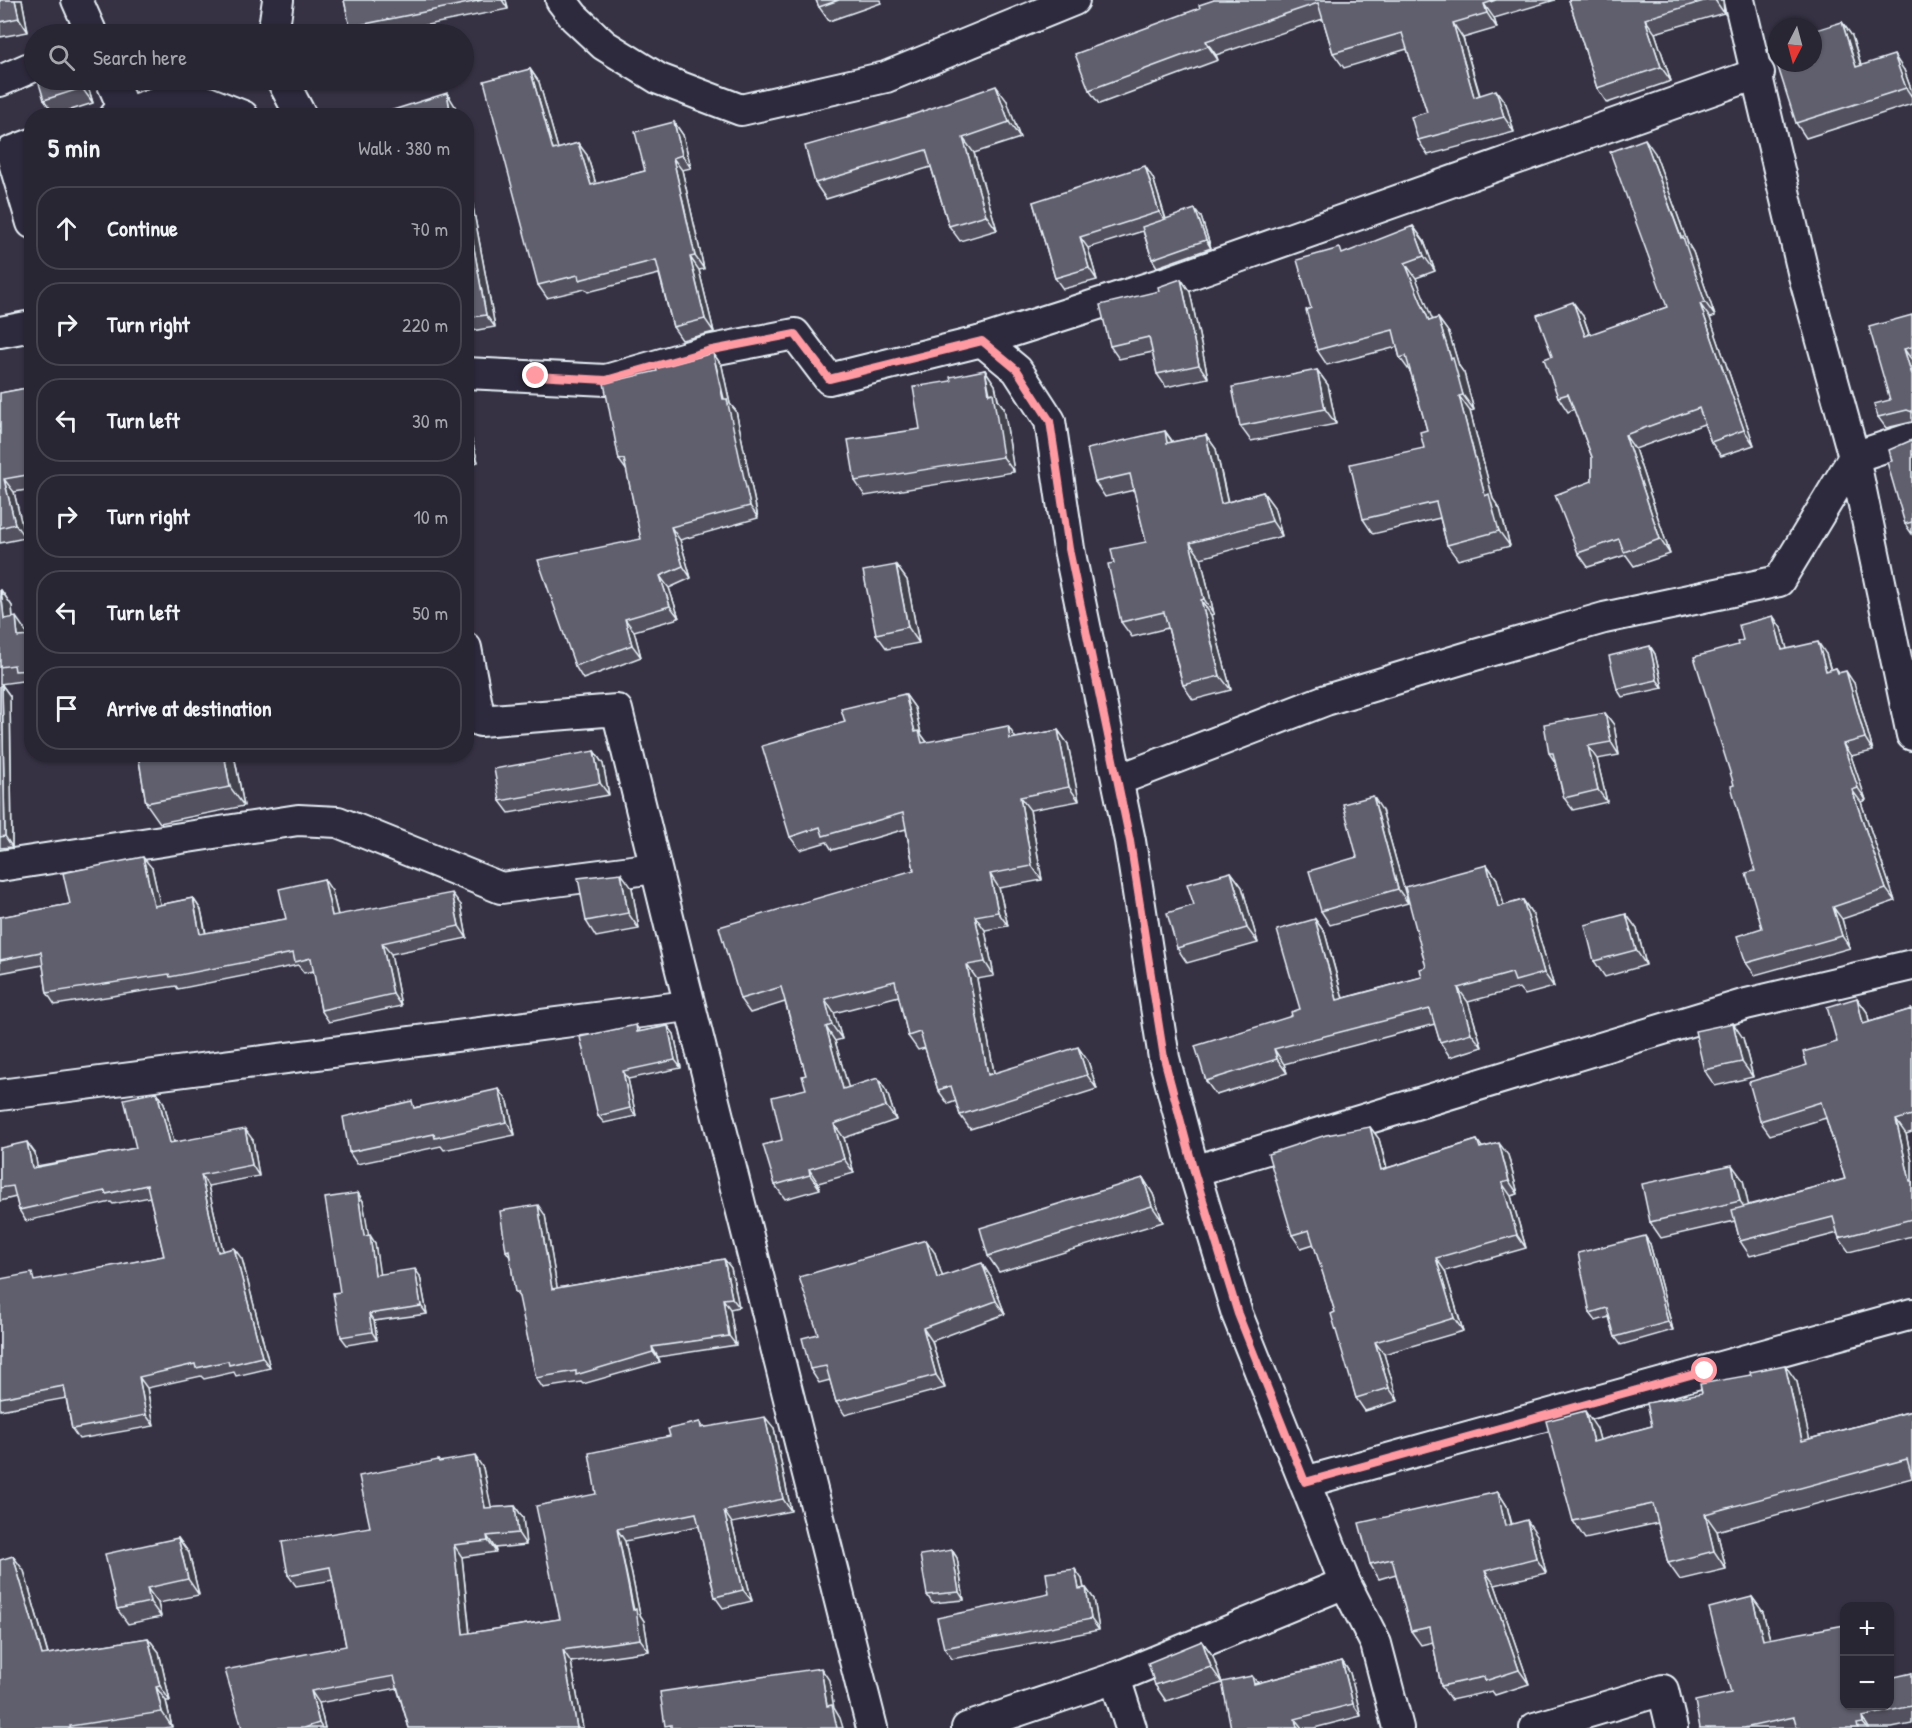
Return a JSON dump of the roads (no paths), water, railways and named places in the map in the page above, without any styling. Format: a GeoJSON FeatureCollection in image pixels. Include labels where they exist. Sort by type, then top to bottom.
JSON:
{"type":"FeatureCollection","features":[{"type":"Feature","properties":{"kind":"street"},"geometry":{"type":"LineString","coordinates":[[77,0],[88,24]]}},
{"type":"Feature","properties":{"kind":"street"},"geometry":{"type":"LineString","coordinates":[[274,24],[278,0]]}},
{"type":"Feature","properties":{"kind":"street"},"geometry":{"type":"LineString","coordinates":[[561,0],[574,17],[604,45],[659,79],[741,110],[886,77],[1074,0]]}},
{"type":"Feature","properties":{"kind":"street"},"geometry":{"type":"LineString","coordinates":[[1739,0],[1804,276],[1854,457],[1912,735]]}},
{"type":"Feature","properties":{"kind":"street"},"geometry":{"type":"LineString","coordinates":[[0,81],[24,70]]}},
{"type":"Feature","properties":{"kind":"street"},"geometry":{"type":"LineString","coordinates":[[474,374],[606,380],[707,351],[795,334],[829,379],[982,341],[1173,280],[1758,73]]}},
{"type":"Feature","properties":{"kind":"street"},"geometry":{"type":"LineString","coordinates":[[114,90],[118,108]]}},
{"type":"Feature","properties":{"kind":"street"},"geometry":{"type":"LineString","coordinates":[[287,90],[297,108]]}},
{"type":"Feature","properties":{"kind":"street"},"geometry":{"type":"LineString","coordinates":[[139,108],[185,93],[223,108]]}},
{"type":"Feature","properties":{"kind":"street"},"geometry":{"type":"LineString","coordinates":[[24,147],[11,152],[24,196]]}},
{"type":"Feature","properties":{"kind":"street"},"geometry":{"type":"LineString","coordinates":[[0,332],[24,328]]}},
{"type":"Feature","properties":{"kind":"street"},"geometry":{"type":"LineString","coordinates":[[982,341],[1017,370],[1050,421],[1069,549],[1118,780],[1164,1058],[1194,1171],[1238,1314],[1346,1583],[1376,1644],[1398,1728]]}},
{"type":"Feature","properties":{"kind":"street"},"geometry":{"type":"LineString","coordinates":[[1118,780],[1326,700],[1475,655],[1604,618],[1779,581],[1854,457],[1912,438]]}},
{"type":"Feature","properties":{"kind":"street"},"geometry":{"type":"LineString","coordinates":[[474,690],[480,721],[617,710],[688,1006],[787,1384],[872,1728]]}},
{"type":"Feature","properties":{"kind":"street"},"geometry":{"type":"LineString","coordinates":[[0,866],[298,820],[338,822],[501,888],[655,868]]}},
{"type":"Feature","properties":{"kind":"street"},"geometry":{"type":"LineString","coordinates":[[1194,1171],[1746,1004],[1912,964]]}},
{"type":"Feature","properties":{"kind":"street"},"geometry":{"type":"LineString","coordinates":[[0,1095],[688,1006]]}},
{"type":"Feature","properties":{"kind":"street"},"geometry":{"type":"LineString","coordinates":[[1305,1482],[1912,1314]]}},
{"type":"Feature","properties":{"kind":"street"},"geometry":{"type":"LineString","coordinates":[[967,1728],[1115,1678],[1346,1583]]}},
{"type":"Feature","properties":{"kind":"street"},"geometry":{"type":"LineString","coordinates":[[1115,1678],[1131,1728]]}},
{"type":"Feature","properties":{"kind":"street"},"geometry":{"type":"LineString","coordinates":[[1534,1728],[1663,1690],[1672,1728]]}}]}
